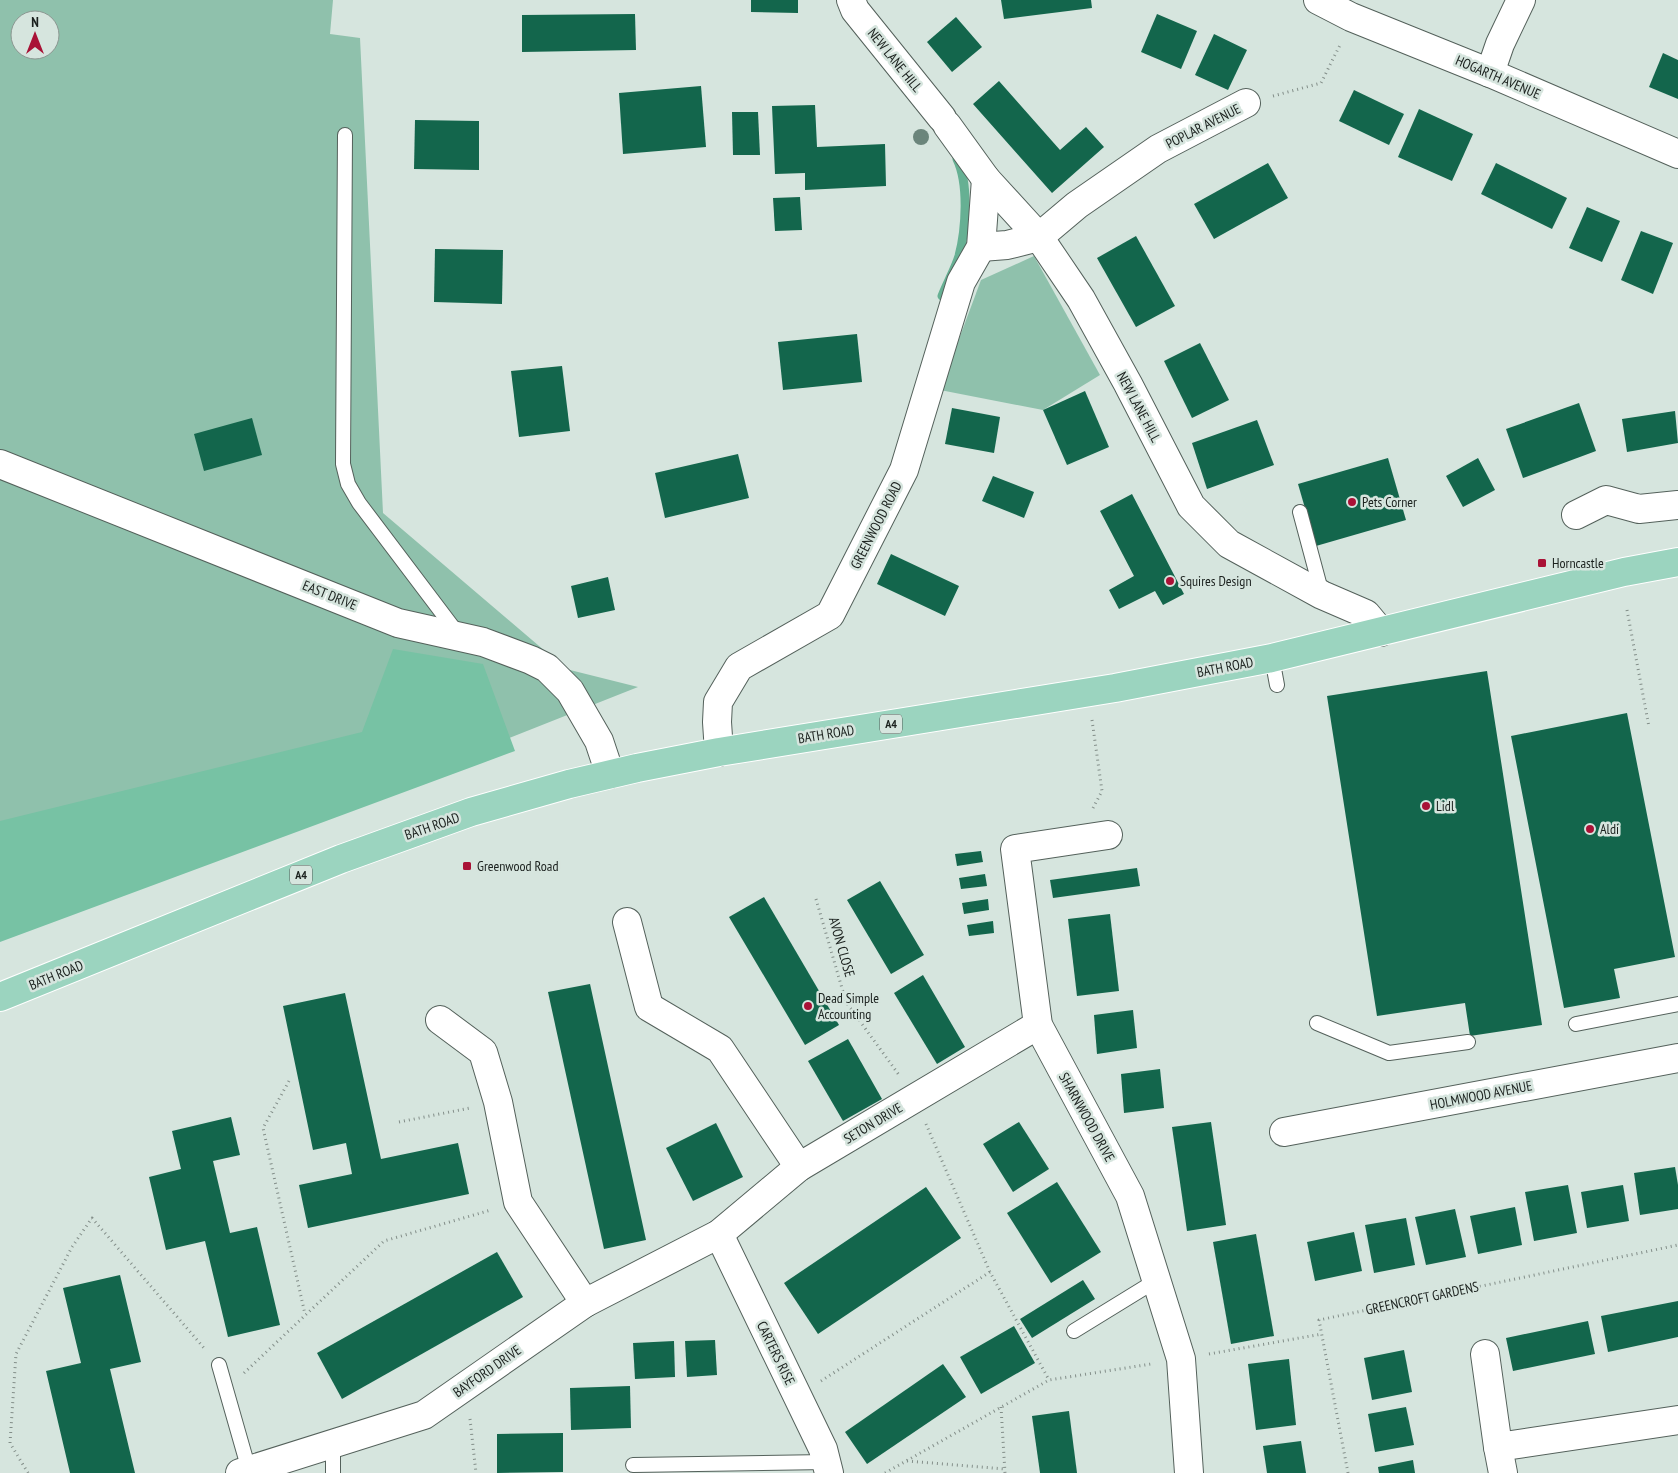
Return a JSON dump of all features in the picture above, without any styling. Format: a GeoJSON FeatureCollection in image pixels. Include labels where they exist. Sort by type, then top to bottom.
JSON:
{"type":"FeatureCollection","features":[{"type":"Feature","properties":{"kind":"main road","name":"BATH ROAD"},"geometry":{"type":"LineString","coordinates":[[0,997],[420,829],[471,812],[610,774],[718,752],[1115,688],[1272,658],[1624,572],[1678,562]]}},
{"type":"Feature","properties":{"kind":"street","name":"NEW LANE HILL"},"geometry":{"type":"LineString","coordinates":[[851,0],[855,10],[945,121],[986,180],[1039,237],[1081,299],[1128,384],[1190,506],[1229,544],[1322,595],[1366,614],[1381,632]]}},
{"type":"Feature","properties":{"kind":"street","name":"HOGARTH AVENUE"},"geometry":{"type":"LineString","coordinates":[[1318,0],[1351,17],[1490,73],[1678,154]]}},
{"type":"Feature","properties":{"kind":"street"},"geometry":{"type":"LineString","coordinates":[[1490,73],[1500,44],[1521,0]]}},
{"type":"Feature","properties":{"kind":"street","name":"POPLAR AVENUE"},"geometry":{"type":"LineString","coordinates":[[1039,237],[1077,205],[1158,148],[1246,103]]}},
{"type":"Feature","properties":{"kind":"street","name":"GREENWOOD ROAD"},"geometry":{"type":"LineString","coordinates":[[718,752],[718,702],[739,667],[830,616],[904,470],[961,282],[981,247],[986,180]]}},
{"type":"Feature","properties":{"kind":"street"},"geometry":{"type":"LineString","coordinates":[[981,247],[1008,245],[1039,237]]}},
{"type":"Feature","properties":{"kind":"street","name":"EAST DRIVE"},"geometry":{"type":"LineString","coordinates":[[0,464],[398,622],[484,642],[547,668],[570,692],[575,700],[599,741],[610,774]]}},
{"type":"Feature","properties":{"kind":"street"},"geometry":{"type":"LineString","coordinates":[[1576,514],[1606,500],[1639,509],[1678,505]]}},
{"type":"Feature","properties":{"kind":"street","name":"SHARNWOOD DRIVE"},"geometry":{"type":"LineString","coordinates":[[1108,836],[1015,849],[1038,1025],[1130,1196],[1181,1359],[1189,1473]]}},
{"type":"Feature","properties":{"kind":"street"},"geometry":{"type":"LineString","coordinates":[[627,922],[649,1007],[720,1049],[799,1167]]}},
{"type":"Feature","properties":{"kind":"street"},"geometry":{"type":"LineString","coordinates":[[440,1020],[483,1052],[498,1102],[518,1202],[586,1303]]}},
{"type":"Feature","properties":{"kind":"street","name":"SETON DRIVE"},"geometry":{"type":"LineString","coordinates":[[718,1234],[799,1167],[1038,1025]]}},
{"type":"Feature","properties":{"kind":"street","name":"HOLMWOOD AVENUE"},"geometry":{"type":"LineString","coordinates":[[1284,1132],[1678,1058]]}},
{"type":"Feature","properties":{"kind":"street","name":"BAYFORD DRIVE"},"geometry":{"type":"LineString","coordinates":[[244,1472],[424,1415],[466,1384],[586,1303],[718,1234]]}},
{"type":"Feature","properties":{"kind":"street","name":"CARTERS RISE"},"geometry":{"type":"LineString","coordinates":[[718,1234],[823,1449],[828,1468]]}},
{"type":"Feature","properties":{"kind":"street"},"geometry":{"type":"LineString","coordinates":[[1485,1354],[1501,1460],[1678,1420]]}},
{"type":"Feature","properties":{"kind":"lane"},"geometry":{"type":"LineString","coordinates":[[345,135],[343,464],[348,484],[359,503],[460,637]]}},
{"type":"Feature","properties":{"kind":"lane"},"geometry":{"type":"LineString","coordinates":[[1300,512],[1322,595]]}},
{"type":"Feature","properties":{"kind":"lane"},"geometry":{"type":"LineString","coordinates":[[1272,658],[1277,685]]}},
{"type":"Feature","properties":{"kind":"lane"},"geometry":{"type":"LineString","coordinates":[[1576,1024],[1678,1004]]}},
{"type":"Feature","properties":{"kind":"lane"},"geometry":{"type":"LineString","coordinates":[[1317,1023],[1389,1054],[1468,1042]]}},
{"type":"Feature","properties":{"kind":"lane"},"geometry":{"type":"LineString","coordinates":[[1074,1331],[1157,1280]]}},
{"type":"Feature","properties":{"kind":"lane"},"geometry":{"type":"LineString","coordinates":[[219,1365],[244,1472]]}},
{"type":"Feature","properties":{"kind":"lane"},"geometry":{"type":"LineString","coordinates":[[333,1444],[333,1473]]}},
{"type":"Feature","properties":{"kind":"lane"},"geometry":{"type":"LineString","coordinates":[[633,1465],[828,1468]]}},
{"type":"Feature","properties":{"kind":"path","name":"POPLAR AVENUE"},"geometry":{"type":"LineString","coordinates":[[1246,103],[1321,83],[1339,48],[1351,17]]}},
{"type":"Feature","properties":{"kind":"path"},"geometry":{"type":"LineString","coordinates":[[1627,610],[1649,727]]}},
{"type":"Feature","properties":{"kind":"path"},"geometry":{"type":"LineString","coordinates":[[1076,840],[1102,791],[1091,714]]}},
{"type":"Feature","properties":{"kind":"path","name":"AVON CLOSE"},"geometry":{"type":"LineString","coordinates":[[816,899],[846,1002],[915,1098],[990,1272],[1049,1380]]}},
{"type":"Feature","properties":{"kind":"path"},"geometry":{"type":"LineString","coordinates":[[289,1081],[263,1128],[305,1315]]}},
{"type":"Feature","properties":{"kind":"path"},"geometry":{"type":"LineString","coordinates":[[399,1122],[498,1102]]}},
{"type":"Feature","properties":{"kind":"path"},"geometry":{"type":"LineString","coordinates":[[226,1390],[384,1240],[518,1202]]}},
{"type":"Feature","properties":{"kind":"path"},"geometry":{"type":"LineString","coordinates":[[28,1473],[10,1443],[16,1354],[72,1247],[92,1218],[219,1365]]}},
{"type":"Feature","properties":{"kind":"path","name":"GREENCROFT GARDENS"},"geometry":{"type":"LineString","coordinates":[[1322,1334],[1319,1320],[1678,1245]]}},
{"type":"Feature","properties":{"kind":"path"},"geometry":{"type":"LineString","coordinates":[[797,1396],[990,1272]]}},
{"type":"Feature","properties":{"kind":"path"},"geometry":{"type":"LineString","coordinates":[[885,1473],[1049,1380],[1322,1334],[1348,1473]]}},
{"type":"Feature","properties":{"kind":"path"},"geometry":{"type":"LineString","coordinates":[[466,1384],[476,1473]]}},
{"type":"Feature","properties":{"kind":"path"},"geometry":{"type":"LineString","coordinates":[[907,1460],[1005,1471],[1001,1407]]}},
{"type":"Feature","properties":{"kind":"green space"},"geometry":{"type":"Polygon","coordinates":[[[0,0],[333,0],[330,34],[360,38],[383,513],[566,669],[638,687],[0,940],[0,0]]]}},
{"type":"Feature","properties":{"kind":"green space"},"geometry":{"type":"Polygon","coordinates":[[[1034,256],[1100,375],[1043,410],[940,390],[981,280],[1034,256]]]}},
{"type":"Feature","properties":{"kind":"green space"},"geometry":{"type":"Polygon","coordinates":[[[393,649],[483,664],[515,751],[0,942],[0,821],[362,732],[393,649]]]}},
{"type":"Feature","properties":{"kind":"building"},"geometry":{"type":"Polygon","coordinates":[[[751,0],[798,0],[798,13],[751,12],[751,0]]]}},
{"type":"Feature","properties":{"kind":"building"},"geometry":{"type":"Polygon","coordinates":[[[1001,0],[1091,0],[1092,8],[1004,19],[1001,0]]]}},
{"type":"Feature","properties":{"kind":"building"},"geometry":{"type":"Polygon","coordinates":[[[635,14],[636,50],[522,52],[522,15],[635,14]]]}},
{"type":"Feature","properties":{"kind":"building"},"geometry":{"type":"Polygon","coordinates":[[[1157,14],[1197,31],[1181,69],[1141,52],[1157,14]]]}},
{"type":"Feature","properties":{"kind":"building"},"geometry":{"type":"Polygon","coordinates":[[[956,17],[982,47],[952,72],[927,42],[956,17]]]}},
{"type":"Feature","properties":{"kind":"building"},"geometry":{"type":"Polygon","coordinates":[[[1214,34],[1247,50],[1228,90],[1195,75],[1214,34]]]}},
{"type":"Feature","properties":{"kind":"building"},"geometry":{"type":"Polygon","coordinates":[[[1663,53],[1678,60],[1678,99],[1649,87],[1663,53]]]}},
{"type":"Feature","properties":{"kind":"building"},"geometry":{"type":"Polygon","coordinates":[[[999,81],[1060,150],[1086,127],[1104,147],[1052,193],[973,104],[999,81]]]}},
{"type":"Feature","properties":{"kind":"building"},"geometry":{"type":"Polygon","coordinates":[[[701,86],[706,147],[623,154],[619,93],[701,86]]]}},
{"type":"Feature","properties":{"kind":"building"},"geometry":{"type":"Polygon","coordinates":[[[1354,90],[1404,114],[1389,145],[1339,121],[1354,90]]]}},
{"type":"Feature","properties":{"kind":"building"},"geometry":{"type":"Polygon","coordinates":[[[815,105],[817,147],[885,144],[886,186],[805,190],[805,173],[775,174],[772,106],[815,105]]]}},
{"type":"Feature","properties":{"kind":"building"},"geometry":{"type":"Polygon","coordinates":[[[1419,109],[1473,134],[1452,181],[1398,157],[1419,109]]]}},
{"type":"Feature","properties":{"kind":"building"},"geometry":{"type":"Polygon","coordinates":[[[732,112],[758,112],[760,155],[733,155],[732,112]]]}},
{"type":"Feature","properties":{"kind":"building"},"geometry":{"type":"Polygon","coordinates":[[[415,120],[479,121],[479,170],[414,169],[415,120]]]}},
{"type":"Feature","properties":{"kind":"building"},"geometry":{"type":"Polygon","coordinates":[[[1268,163],[1288,198],[1214,239],[1194,204],[1268,163]]]}},
{"type":"Feature","properties":{"kind":"building"},"geometry":{"type":"Polygon","coordinates":[[[1496,163],[1567,198],[1552,229],[1481,194],[1496,163]]]}},
{"type":"Feature","properties":{"kind":"building"},"geometry":{"type":"Polygon","coordinates":[[[800,197],[802,230],[775,231],[773,198],[800,197]]]}},
{"type":"Feature","properties":{"kind":"building"},"geometry":{"type":"Polygon","coordinates":[[[1587,207],[1620,221],[1602,262],[1569,248],[1587,207]]]}},
{"type":"Feature","properties":{"kind":"building"},"geometry":{"type":"Polygon","coordinates":[[[1641,231],[1673,243],[1653,294],[1621,280],[1641,231]]]}},
{"type":"Feature","properties":{"kind":"building"},"geometry":{"type":"Polygon","coordinates":[[[1136,236],[1175,306],[1136,327],[1097,258],[1136,236]]]}},
{"type":"Feature","properties":{"kind":"building"},"geometry":{"type":"Polygon","coordinates":[[[435,249],[503,250],[502,304],[434,302],[435,249]]]}},
{"type":"Feature","properties":{"kind":"building"},"geometry":{"type":"Polygon","coordinates":[[[857,334],[862,382],[783,390],[778,342],[857,334]]]}},
{"type":"Feature","properties":{"kind":"building"},"geometry":{"type":"Polygon","coordinates":[[[1200,343],[1229,400],[1192,418],[1164,361],[1200,343]]]}},
{"type":"Feature","properties":{"kind":"building"},"geometry":{"type":"Polygon","coordinates":[[[562,366],[570,431],[519,437],[511,371],[562,366]]]}},
{"type":"Feature","properties":{"kind":"building"},"geometry":{"type":"Polygon","coordinates":[[[1085,391],[1109,447],[1067,465],[1043,410],[1085,391]]]}},
{"type":"Feature","properties":{"kind":"building"},"geometry":{"type":"Polygon","coordinates":[[[1579,403],[1596,451],[1523,478],[1506,429],[1579,403]]]}},
{"type":"Feature","properties":{"kind":"building"},"geometry":{"type":"Polygon","coordinates":[[[952,408],[1000,417],[994,453],[945,444],[952,408]]]}},
{"type":"Feature","properties":{"kind":"building"},"geometry":{"type":"Polygon","coordinates":[[[1675,411],[1678,443],[1627,452],[1622,419],[1675,411]]]}},
{"type":"Feature","properties":{"kind":"building"},"geometry":{"type":"Polygon","coordinates":[[[252,418],[262,455],[204,471],[194,434],[252,418]]]}},
{"type":"Feature","properties":{"kind":"building"},"geometry":{"type":"Polygon","coordinates":[[[1257,420],[1274,465],[1207,489],[1192,443],[1257,420]]]}},
{"type":"Feature","properties":{"kind":"building"},"geometry":{"type":"Polygon","coordinates":[[[738,454],[749,498],[665,518],[655,473],[738,454]]]}},
{"type":"Feature","properties":{"kind":"building","name":"Pets Corner"},"geometry":{"type":"Polygon","coordinates":[[[1388,458],[1406,520],[1316,546],[1298,484],[1388,458]]]}},
{"type":"Feature","properties":{"kind":"building"},"geometry":{"type":"Polygon","coordinates":[[[1478,458],[1495,490],[1463,507],[1446,476],[1478,458]]]}},
{"type":"Feature","properties":{"kind":"building"},"geometry":{"type":"Polygon","coordinates":[[[993,476],[1034,492],[1024,518],[982,501],[993,476]]]}},
{"type":"Feature","properties":{"kind":"building"},"geometry":{"type":"Polygon","coordinates":[[[1132,494],[1184,594],[1163,605],[1155,591],[1119,609],[1109,590],[1134,576],[1100,511],[1132,494]]]}},
{"type":"Feature","properties":{"kind":"building"},"geometry":{"type":"Polygon","coordinates":[[[891,554],[959,586],[945,616],[877,584],[891,554]]]}},
{"type":"Feature","properties":{"kind":"building"},"geometry":{"type":"Polygon","coordinates":[[[608,577],[615,610],[578,618],[571,586],[608,577]]]}},
{"type":"Feature","properties":{"kind":"building","name":"Lidl"},"geometry":{"type":"Polygon","coordinates":[[[1487,671],[1542,1025],[1470,1036],[1465,1003],[1377,1016],[1327,696],[1487,671]]]}},
{"type":"Feature","properties":{"kind":"building","name":"Aldi"},"geometry":{"type":"Polygon","coordinates":[[[1627,713],[1675,957],[1614,969],[1620,998],[1564,1008],[1511,736],[1627,713]]]}},
{"type":"Feature","properties":{"kind":"building"},"geometry":{"type":"Polygon","coordinates":[[[981,851],[983,862],[957,866],[955,854],[981,851]]]}},
{"type":"Feature","properties":{"kind":"building"},"geometry":{"type":"Polygon","coordinates":[[[1137,868],[1140,886],[1053,898],[1050,880],[1137,868]]]}},
{"type":"Feature","properties":{"kind":"building"},"geometry":{"type":"Polygon","coordinates":[[[985,874],[987,886],[961,889],[959,878],[985,874]]]}},
{"type":"Feature","properties":{"kind":"building"},"geometry":{"type":"Polygon","coordinates":[[[880,881],[924,955],[891,974],[847,900],[880,881]]]}},
{"type":"Feature","properties":{"kind":"building"},"geometry":{"type":"Polygon","coordinates":[[[764,897],[839,1025],[805,1045],[729,917],[764,897]]]}},
{"type":"Feature","properties":{"kind":"building"},"geometry":{"type":"Polygon","coordinates":[[[988,899],[989,910],[964,914],[962,903],[988,899]]]}},
{"type":"Feature","properties":{"kind":"building"},"geometry":{"type":"Polygon","coordinates":[[[1110,914],[1119,991],[1077,996],[1068,919],[1110,914]]]}},
{"type":"Feature","properties":{"kind":"building"},"geometry":{"type":"Polygon","coordinates":[[[993,921],[994,933],[969,936],[967,925],[993,921]]]}},
{"type":"Feature","properties":{"kind":"building"},"geometry":{"type":"Polygon","coordinates":[[[923,975],[965,1047],[937,1064],[894,993],[923,975]]]}},
{"type":"Feature","properties":{"kind":"building"},"geometry":{"type":"Polygon","coordinates":[[[590,984],[646,1240],[604,1249],[548,992],[590,984]]]}},
{"type":"Feature","properties":{"kind":"building"},"geometry":{"type":"Polygon","coordinates":[[[345,993],[381,1159],[458,1143],[469,1194],[308,1228],[299,1185],[352,1174],[346,1143],[313,1150],[283,1006],[345,993]]]}},
{"type":"Feature","properties":{"kind":"building"},"geometry":{"type":"Polygon","coordinates":[[[1133,1010],[1137,1048],[1097,1054],[1094,1015],[1133,1010]]]}},
{"type":"Feature","properties":{"kind":"building"},"geometry":{"type":"Polygon","coordinates":[[[848,1039],[882,1099],[843,1121],[808,1061],[848,1039]]]}},
{"type":"Feature","properties":{"kind":"building"},"geometry":{"type":"Polygon","coordinates":[[[1160,1069],[1164,1108],[1124,1113],[1121,1074],[1160,1069]]]}},
{"type":"Feature","properties":{"kind":"building"},"geometry":{"type":"Polygon","coordinates":[[[231,1117],[240,1155],[213,1161],[230,1233],[257,1227],[280,1325],[228,1337],[205,1241],[166,1250],[149,1177],[181,1169],[172,1131],[231,1117]]]}},
{"type":"Feature","properties":{"kind":"building"},"geometry":{"type":"Polygon","coordinates":[[[1019,1122],[1049,1169],[1013,1192],[983,1144],[1019,1122]]]}},
{"type":"Feature","properties":{"kind":"building"},"geometry":{"type":"Polygon","coordinates":[[[1211,1122],[1226,1225],[1187,1231],[1172,1127],[1211,1122]]]}},
{"type":"Feature","properties":{"kind":"building"},"geometry":{"type":"Polygon","coordinates":[[[716,1123],[743,1177],[693,1201],[666,1148],[716,1123]]]}},
{"type":"Feature","properties":{"kind":"building"},"geometry":{"type":"Polygon","coordinates":[[[1675,1167],[1678,1185],[1678,1209],[1640,1215],[1634,1173],[1675,1167]]]}},
{"type":"Feature","properties":{"kind":"building"},"geometry":{"type":"Polygon","coordinates":[[[1057,1182],[1101,1252],[1051,1283],[1007,1213],[1057,1182]]]}},
{"type":"Feature","properties":{"kind":"building"},"geometry":{"type":"Polygon","coordinates":[[[1568,1185],[1577,1233],[1534,1241],[1525,1192],[1568,1185]]]}},
{"type":"Feature","properties":{"kind":"building"},"geometry":{"type":"Polygon","coordinates":[[[1623,1185],[1629,1221],[1587,1228],[1581,1192],[1623,1185]]]}},
{"type":"Feature","properties":{"kind":"building"},"geometry":{"type":"Polygon","coordinates":[[[926,1187],[961,1238],[818,1334],[784,1283],[926,1187]]]}},
{"type":"Feature","properties":{"kind":"building"},"geometry":{"type":"Polygon","coordinates":[[[1515,1207],[1522,1245],[1478,1254],[1470,1216],[1515,1207]]]}},
{"type":"Feature","properties":{"kind":"building"},"geometry":{"type":"Polygon","coordinates":[[[1455,1209],[1466,1257],[1426,1265],[1415,1217],[1455,1209]]]}},
{"type":"Feature","properties":{"kind":"building"},"geometry":{"type":"Polygon","coordinates":[[[1406,1218],[1415,1265],[1374,1273],[1365,1225],[1406,1218]]]}},
{"type":"Feature","properties":{"kind":"building"},"geometry":{"type":"Polygon","coordinates":[[[1354,1232],[1362,1271],[1315,1281],[1307,1242],[1354,1232]]]}},
{"type":"Feature","properties":{"kind":"building"},"geometry":{"type":"Polygon","coordinates":[[[1256,1234],[1274,1336],[1231,1344],[1213,1242],[1256,1234]]]}},
{"type":"Feature","properties":{"kind":"building"},"geometry":{"type":"Polygon","coordinates":[[[497,1252],[523,1297],[342,1399],[317,1353],[497,1252]]]}},
{"type":"Feature","properties":{"kind":"building"},"geometry":{"type":"Polygon","coordinates":[[[120,1275],[141,1362],[110,1369],[135,1473],[70,1473],[46,1371],[81,1363],[63,1288],[120,1275]]]}},
{"type":"Feature","properties":{"kind":"building"},"geometry":{"type":"Polygon","coordinates":[[[1083,1280],[1095,1299],[1032,1338],[1020,1319],[1083,1280]]]}},
{"type":"Feature","properties":{"kind":"building"},"geometry":{"type":"Polygon","coordinates":[[[1678,1301],[1678,1337],[1608,1352],[1601,1316],[1678,1301]]]}},
{"type":"Feature","properties":{"kind":"building"},"geometry":{"type":"Polygon","coordinates":[[[1588,1321],[1595,1354],[1513,1371],[1506,1338],[1588,1321]]]}},
{"type":"Feature","properties":{"kind":"building"},"geometry":{"type":"Polygon","coordinates":[[[1014,1326],[1035,1363],[981,1394],[960,1357],[1014,1326]]]}},
{"type":"Feature","properties":{"kind":"building"},"geometry":{"type":"Polygon","coordinates":[[[715,1340],[717,1375],[687,1377],[685,1341],[715,1340]]]}},
{"type":"Feature","properties":{"kind":"building"},"geometry":{"type":"Polygon","coordinates":[[[674,1341],[675,1377],[635,1379],[633,1343],[674,1341]]]}},
{"type":"Feature","properties":{"kind":"building"},"geometry":{"type":"Polygon","coordinates":[[[1404,1350],[1412,1392],[1372,1400],[1364,1358],[1404,1350]]]}},
{"type":"Feature","properties":{"kind":"building"},"geometry":{"type":"Polygon","coordinates":[[[1289,1359],[1296,1425],[1256,1430],[1248,1364],[1289,1359]]]}},
{"type":"Feature","properties":{"kind":"building"},"geometry":{"type":"Polygon","coordinates":[[[943,1364],[966,1397],[867,1464],[845,1432],[943,1364]]]}},
{"type":"Feature","properties":{"kind":"building"},"geometry":{"type":"Polygon","coordinates":[[[630,1386],[631,1428],[571,1430],[570,1388],[630,1386]]]}},
{"type":"Feature","properties":{"kind":"building"},"geometry":{"type":"Polygon","coordinates":[[[1406,1407],[1414,1445],[1375,1452],[1368,1414],[1406,1407]]]}},
{"type":"Feature","properties":{"kind":"building"},"geometry":{"type":"Polygon","coordinates":[[[1069,1411],[1077,1473],[1040,1473],[1032,1416],[1069,1411]]]}},
{"type":"Feature","properties":{"kind":"building"},"geometry":{"type":"Polygon","coordinates":[[[563,1433],[563,1472],[497,1473],[497,1434],[563,1433]]]}},
{"type":"Feature","properties":{"kind":"building"},"geometry":{"type":"Polygon","coordinates":[[[1301,1441],[1306,1473],[1267,1473],[1263,1446],[1301,1441]]]}},
{"type":"Feature","properties":{"kind":"building"},"geometry":{"type":"Polygon","coordinates":[[[1413,1460],[1415,1473],[1379,1473],[1378,1467],[1413,1460]]]}},
{"type":"Feature","properties":{"kind":"waterway"},"geometry":{"type":"LineString","coordinates":[[942,296],[959,256],[965,220],[965,194],[961,169],[957,159]]}},
{"type":"Feature","properties":{"kind":"place","name":"Pets Corner"},"geometry":{"type":"Point","coordinates":[1352,502]}},
{"type":"Feature","properties":{"kind":"place","name":"Horncastle"},"geometry":{"type":"Point","coordinates":[1542,563]}},
{"type":"Feature","properties":{"kind":"place","name":"Squires Design"},"geometry":{"type":"Point","coordinates":[1170,581]}},
{"type":"Feature","properties":{"kind":"place","name":"Lidl"},"geometry":{"type":"Point","coordinates":[1426,806]}},
{"type":"Feature","properties":{"kind":"place","name":"Aldi"},"geometry":{"type":"Point","coordinates":[1590,829]}},
{"type":"Feature","properties":{"kind":"place","name":"Greenwood Road"},"geometry":{"type":"Point","coordinates":[467,866]}},
{"type":"Feature","properties":{"kind":"place","name":"Dead Simple Accounting"},"geometry":{"type":"Point","coordinates":[808,1006]}}]}
